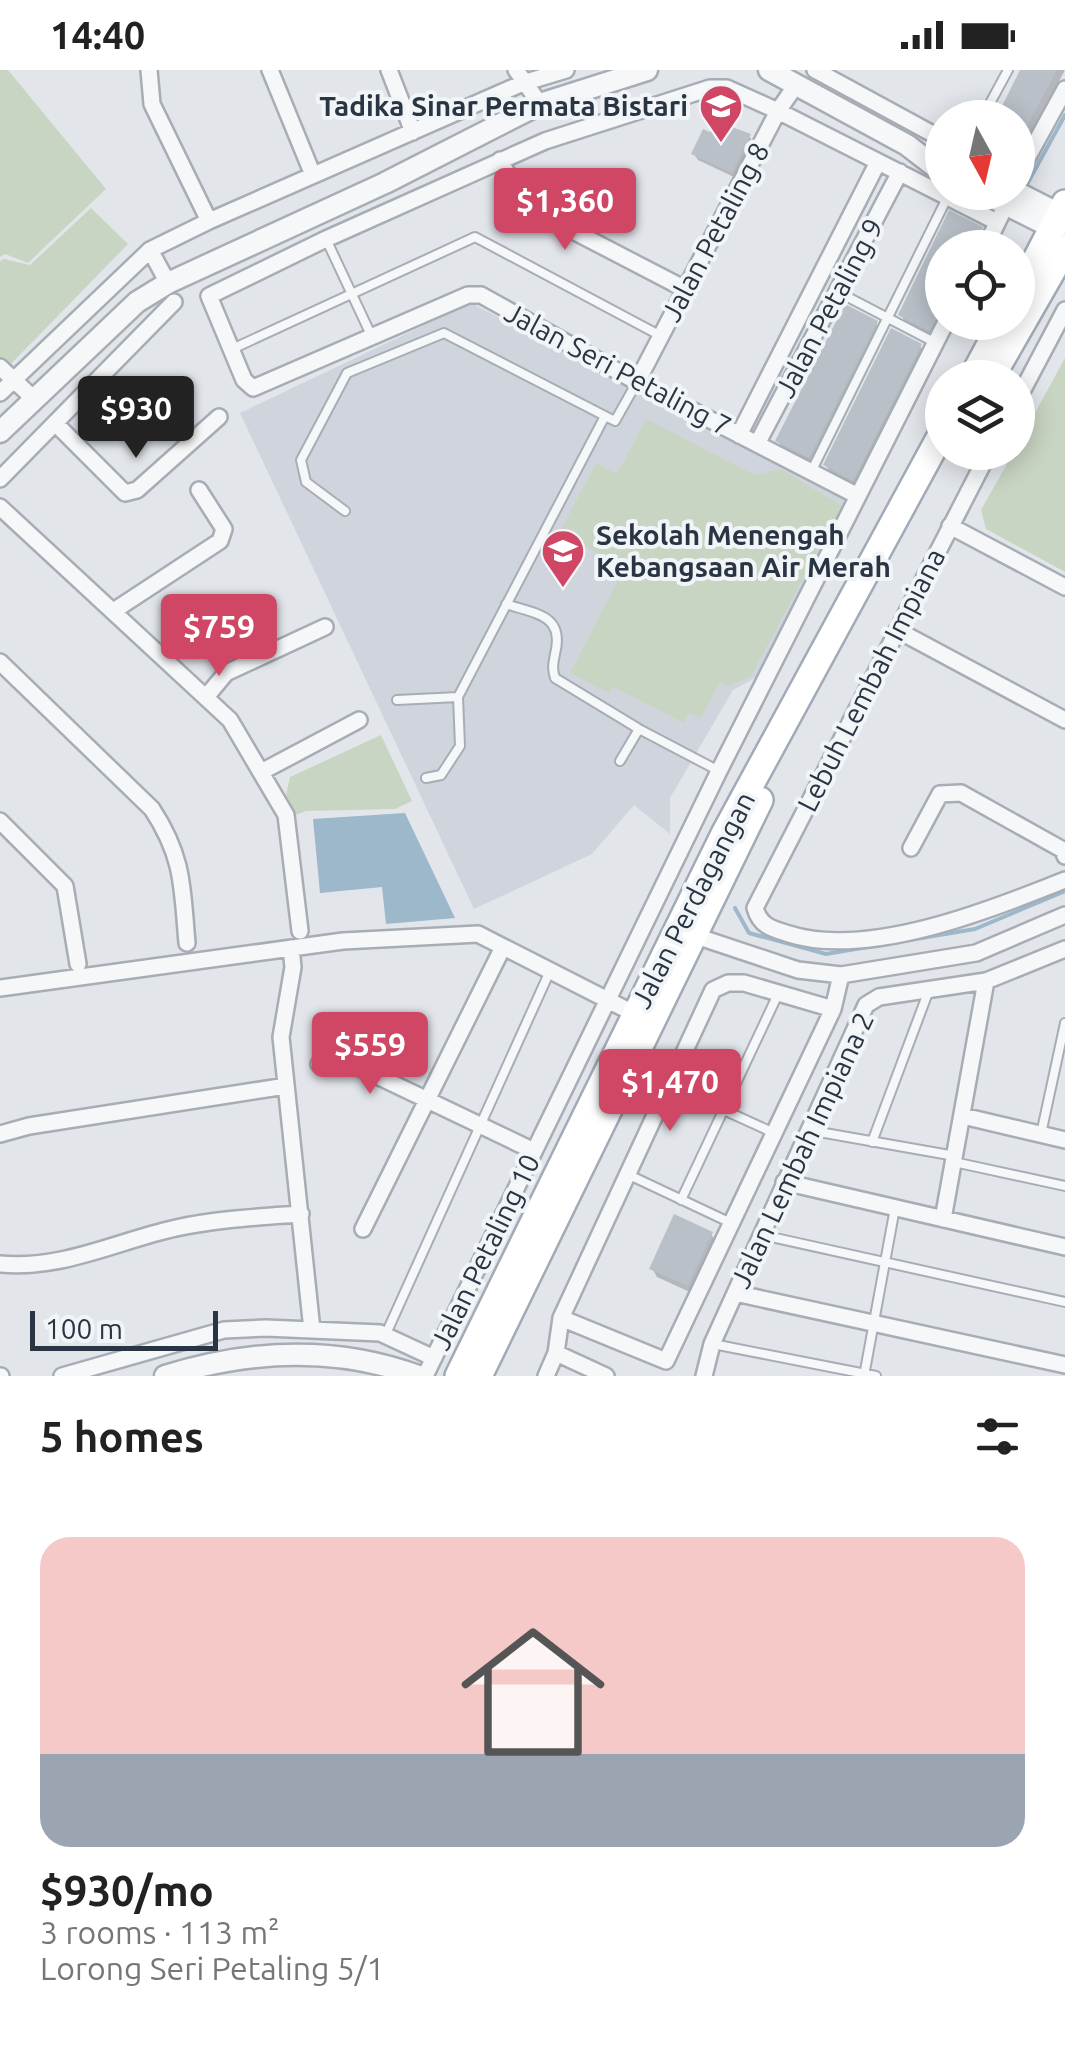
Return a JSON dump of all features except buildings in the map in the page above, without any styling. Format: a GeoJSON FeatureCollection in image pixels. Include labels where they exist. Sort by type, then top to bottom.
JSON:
{"type":"FeatureCollection","features":[{"type":"Feature","properties":{"kind":"main road"},"geometry":{"type":"LineString","coordinates":[[1035,267],[1062,224]]}},
{"type":"Feature","properties":{"kind":"main road"},"geometry":{"type":"LineString","coordinates":[[998,360],[1062,224]]}},
{"type":"Feature","properties":{"kind":"main road","name":"Jalan Perdagangan"},"geometry":{"type":"LineString","coordinates":[[458,1376],[724,834],[925,463]]}},
{"type":"Feature","properties":{"kind":"main road","name":"Jalan Perdagangan"},"geometry":{"type":"LineString","coordinates":[[479,1376],[767,785],[938,470]]}},
{"type":"Feature","properties":{"kind":"street"},"geometry":{"type":"LineString","coordinates":[[149,70],[152,104],[209,220]]}},
{"type":"Feature","properties":{"kind":"street"},"geometry":{"type":"LineString","coordinates":[[270,70],[312,175]]}},
{"type":"Feature","properties":{"kind":"street"},"geometry":{"type":"LineString","coordinates":[[389,70],[413,132]]}},
{"type":"Feature","properties":{"kind":"street"},"geometry":{"type":"LineString","coordinates":[[0,393],[150,250],[209,220],[413,132],[519,76],[566,70]]}},
{"type":"Feature","properties":{"kind":"street"},"geometry":{"type":"LineString","coordinates":[[0,432],[136,302],[171,293],[540,104],[648,70]]}},
{"type":"Feature","properties":{"kind":"street"},"geometry":{"type":"LineString","coordinates":[[769,70],[907,145],[925,159]]}},
{"type":"Feature","properties":{"kind":"street"},"geometry":{"type":"LineString","coordinates":[[814,70],[925,130]]}},
{"type":"Feature","properties":{"kind":"street"},"geometry":{"type":"LineString","coordinates":[[519,76],[540,104]]}},
{"type":"Feature","properties":{"kind":"street","name":"Jalan Petaling 8"},"geometry":{"type":"LineString","coordinates":[[636,382],[778,111],[796,85]]}},
{"type":"Feature","properties":{"kind":"street"},"geometry":{"type":"LineString","coordinates":[[230,350],[210,302],[212,292],[545,141],[710,88],[727,88],[778,111],[925,185]]}},
{"type":"Feature","properties":{"kind":"street"},"geometry":{"type":"LineString","coordinates":[[1035,143],[1065,89]]}},
{"type":"Feature","properties":{"kind":"street"},"geometry":{"type":"LineString","coordinates":[[907,145],[925,150]]}},
{"type":"Feature","properties":{"kind":"street"},"geometry":{"type":"LineString","coordinates":[[500,160],[525,206],[685,289]]}},
{"type":"Feature","properties":{"kind":"street"},"geometry":{"type":"LineString","coordinates":[[739,435],[878,162]]}},
{"type":"Feature","properties":{"kind":"street","name":"Jalan Petaling 9"},"geometry":{"type":"LineString","coordinates":[[758,444],[900,172]]}},
{"type":"Feature","properties":{"kind":"street"},"geometry":{"type":"LineString","coordinates":[[1017,210],[1062,224]]}},
{"type":"Feature","properties":{"kind":"street"},"geometry":{"type":"LineString","coordinates":[[150,250],[171,293]]}},
{"type":"Feature","properties":{"kind":"street"},"geometry":{"type":"LineString","coordinates":[[0,479],[171,293]]}},
{"type":"Feature","properties":{"kind":"street","name":"Jalan Seri Petaling 7"},"geometry":{"type":"LineString","coordinates":[[230,350],[249,386],[265,385],[475,294],[858,496]]}},
{"type":"Feature","properties":{"kind":"street"},"geometry":{"type":"LineString","coordinates":[[1035,367],[1065,310]]}},
{"type":"Feature","properties":{"kind":"street","name":"Jalan Petaling 10"},"geometry":{"type":"LineString","coordinates":[[421,1376],[434,1358],[719,771],[936,342]]}},
{"type":"Feature","properties":{"kind":"street"},"geometry":{"type":"LineString","coordinates":[[0,367],[34,398]]}},
{"type":"Feature","properties":{"kind":"street"},"geometry":{"type":"LineString","coordinates":[[55,423],[125,494],[137,490],[219,417]]}},
{"type":"Feature","properties":{"kind":"street","name":"Lebuh Lembah Impiana"},"geometry":{"type":"LineString","coordinates":[[980,470],[755,908],[768,928],[810,941],[840,944],[977,916],[1065,880]]}},
{"type":"Feature","properties":{"kind":"street"},"geometry":{"type":"LineString","coordinates":[[114,610],[220,542],[224,529],[199,490]]}},
{"type":"Feature","properties":{"kind":"street"},"geometry":{"type":"LineString","coordinates":[[0,507],[230,720],[286,815],[300,931]]}},
{"type":"Feature","properties":{"kind":"street"},"geometry":{"type":"LineString","coordinates":[[950,526],[1065,587]]}},
{"type":"Feature","properties":{"kind":"street"},"geometry":{"type":"LineString","coordinates":[[206,697],[226,673],[324,627]]}},
{"type":"Feature","properties":{"kind":"street"},"geometry":{"type":"LineString","coordinates":[[897,630],[1065,720]]}},
{"type":"Feature","properties":{"kind":"street"},"geometry":{"type":"LineString","coordinates":[[0,662],[152,809],[171,838],[180,868],[187,943]]}},
{"type":"Feature","properties":{"kind":"street"},"geometry":{"type":"LineString","coordinates":[[262,771],[359,720]]}},
{"type":"Feature","properties":{"kind":"street"},"geometry":{"type":"LineString","coordinates":[[910,848],[940,794],[961,793],[1062,850],[1065,856]]}},
{"type":"Feature","properties":{"kind":"street"},"geometry":{"type":"LineString","coordinates":[[0,821],[66,886],[78,964]]}},
{"type":"Feature","properties":{"kind":"street"},"geometry":{"type":"LineString","coordinates":[[696,936],[798,970],[841,975],[976,953],[1065,915]]}},
{"type":"Feature","properties":{"kind":"street"},"geometry":{"type":"LineString","coordinates":[[0,988],[343,941],[478,934],[635,1014]]}},
{"type":"Feature","properties":{"kind":"street"},"geometry":{"type":"LineString","coordinates":[[363,1229],[502,947]]}},
{"type":"Feature","properties":{"kind":"street"},"geometry":{"type":"LineString","coordinates":[[291,948],[293,967],[282,1037],[312,1330]]}},
{"type":"Feature","properties":{"kind":"street","name":"Jalan Lembah Impiana 2"},"geometry":{"type":"LineString","coordinates":[[704,1376],[712,1344],[866,1005],[879,997],[986,980],[1065,949]]}},
{"type":"Feature","properties":{"kind":"street"},"geometry":{"type":"LineString","coordinates":[[560,1318],[666,1361],[832,1009],[841,975]]}},
{"type":"Feature","properties":{"kind":"street"},"geometry":{"type":"LineString","coordinates":[[943,1219],[986,980]]}},
{"type":"Feature","properties":{"kind":"street"},"geometry":{"type":"LineString","coordinates":[[546,1376],[556,1352],[560,1318],[714,990],[719,985],[744,983],[832,1009]]}},
{"type":"Feature","properties":{"kind":"street"},"geometry":{"type":"LineString","coordinates":[[319,1064],[350,1063],[534,1151]]}},
{"type":"Feature","properties":{"kind":"street"},"geometry":{"type":"LineString","coordinates":[[0,1134],[29,1126],[286,1086]]}},
{"type":"Feature","properties":{"kind":"street"},"geometry":{"type":"LineString","coordinates":[[963,1116],[1065,1140]]}},
{"type":"Feature","properties":{"kind":"street"},"geometry":{"type":"LineString","coordinates":[[784,1182],[1065,1247]]}},
{"type":"Feature","properties":{"kind":"street"},"geometry":{"type":"LineString","coordinates":[[0,1264],[48,1264],[174,1228],[217,1220],[301,1214]]}},
{"type":"Feature","properties":{"kind":"street"},"geometry":{"type":"LineString","coordinates":[[735,1293],[1065,1366]]}},
{"type":"Feature","properties":{"kind":"street"},"geometry":{"type":"LineString","coordinates":[[62,1376],[224,1330],[312,1330],[386,1336],[434,1358]]}},
{"type":"Feature","properties":{"kind":"street"},"geometry":{"type":"LineString","coordinates":[[556,1352],[606,1376]]}},
{"type":"Feature","properties":{"kind":"street"},"geometry":{"type":"LineString","coordinates":[[165,1376],[323,1354],[384,1364],[421,1376]]}},
{"type":"Feature","properties":{"kind":"lane"},"geometry":{"type":"LineString","coordinates":[[992,100],[1008,70]]}},
{"type":"Feature","properties":{"kind":"lane"},"geometry":{"type":"LineString","coordinates":[[811,472],[942,210]]}},
{"type":"Feature","properties":{"kind":"lane"},"geometry":{"type":"LineString","coordinates":[[230,350],[475,237],[661,336]]}},
{"type":"Feature","properties":{"kind":"lane"},"geometry":{"type":"LineString","coordinates":[[326,240],[372,338]]}},
{"type":"Feature","properties":{"kind":"lane"},"geometry":{"type":"LineString","coordinates":[[838,291],[936,342]]}},
{"type":"Feature","properties":{"kind":"lane"},"geometry":{"type":"LineString","coordinates":[[344,511],[306,482],[301,460],[347,373],[444,333],[615,421],[636,382]]}},
{"type":"Feature","properties":{"kind":"lane"},"geometry":{"type":"LineString","coordinates":[[426,778],[441,775],[460,746],[458,697],[605,416]]}},
{"type":"Feature","properties":{"kind":"lane"},"geometry":{"type":"LineString","coordinates":[[506,604],[549,618],[559,640],[552,668],[555,678],[719,771]]}},
{"type":"Feature","properties":{"kind":"lane"},"geometry":{"type":"LineString","coordinates":[[397,700],[458,697]]}},
{"type":"Feature","properties":{"kind":"lane"},"geometry":{"type":"LineString","coordinates":[[620,761],[639,729]]}},
{"type":"Feature","properties":{"kind":"lane"},"geometry":{"type":"LineString","coordinates":[[386,1336],[550,971]]}},
{"type":"Feature","properties":{"kind":"lane"},"geometry":{"type":"LineString","coordinates":[[872,1142],[929,990]]}},
{"type":"Feature","properties":{"kind":"lane"},"geometry":{"type":"LineString","coordinates":[[681,1200],[779,992]]}},
{"type":"Feature","properties":{"kind":"lane"},"geometry":{"type":"LineString","coordinates":[[1041,1134],[1065,1023]]}},
{"type":"Feature","properties":{"kind":"lane"},"geometry":{"type":"LineString","coordinates":[[668,1085],[774,1133]]}},
{"type":"Feature","properties":{"kind":"lane"},"geometry":{"type":"LineString","coordinates":[[808,1130],[1065,1186]]}},
{"type":"Feature","properties":{"kind":"lane"},"geometry":{"type":"LineString","coordinates":[[626,1174],[731,1223]]}},
{"type":"Feature","properties":{"kind":"lane"},"geometry":{"type":"LineString","coordinates":[[864,1375],[896,1208]]}},
{"type":"Feature","properties":{"kind":"lane"},"geometry":{"type":"LineString","coordinates":[[761,1235],[1065,1302]]}},
{"type":"Feature","properties":{"kind":"lane"},"geometry":{"type":"LineString","coordinates":[[712,1344],[876,1376]]}},
{"type":"Feature","properties":{"kind":"shaded area","name":"Sekolah Menengah Kebangsaan Air Merah"},"geometry":{"type":"Polygon","coordinates":[[[471,303],[850,499],[755,678],[733,690],[670,798],[670,834],[634,805],[592,854],[474,909],[240,413],[471,303]]]}},
{"type":"Feature","properties":{"kind":"green space"},"geometry":{"type":"Polygon","coordinates":[[[0,70],[8,70],[106,189],[28,263],[5,254],[0,257],[0,70]]]}},
{"type":"Feature","properties":{"kind":"green space"},"geometry":{"type":"Polygon","coordinates":[[[91,208],[128,244],[8,367],[0,360],[0,261],[30,265],[91,208]]]}},
{"type":"Feature","properties":{"kind":"green space"},"geometry":{"type":"Polygon","coordinates":[[[1065,358],[1065,572],[986,529],[981,510],[1003,470],[1035,470],[1035,413],[1065,358]]]}},
{"type":"Feature","properties":{"kind":"green space"},"geometry":{"type":"Polygon","coordinates":[[[646,419],[755,475],[781,469],[842,506],[751,676],[729,686],[720,682],[701,718],[689,713],[684,723],[613,687],[609,693],[570,673],[625,567],[559,533],[596,463],[617,474],[646,419]]]}},
{"type":"Feature","properties":{"kind":"green space"},"geometry":{"type":"Polygon","coordinates":[[[381,735],[412,801],[395,809],[306,811],[295,815],[286,795],[290,777],[381,735]]]}},
{"type":"Feature","properties":{"kind":"water"},"geometry":{"type":"Polygon","coordinates":[[[405,813],[455,918],[386,924],[382,887],[320,893],[313,819],[405,813]]]}},
{"type":"Feature","properties":{"kind":"waterway"},"geometry":{"type":"LineString","coordinates":[[1035,170],[1065,115]]}},
{"type":"Feature","properties":{"kind":"waterway"},"geometry":{"type":"LineString","coordinates":[[735,908],[749,933],[826,954],[975,929],[1065,891]]}},
{"type":"Feature","properties":{"kind":"place","name":"Tadika Sinar Permata Bistari"},"geometry":{"type":"Point","coordinates":[721,144]}},
{"type":"Feature","properties":{"kind":"place","name":"Sekolah Menengah Kebangsaan Air Merah"},"geometry":{"type":"Point","coordinates":[563,589]}}]}
